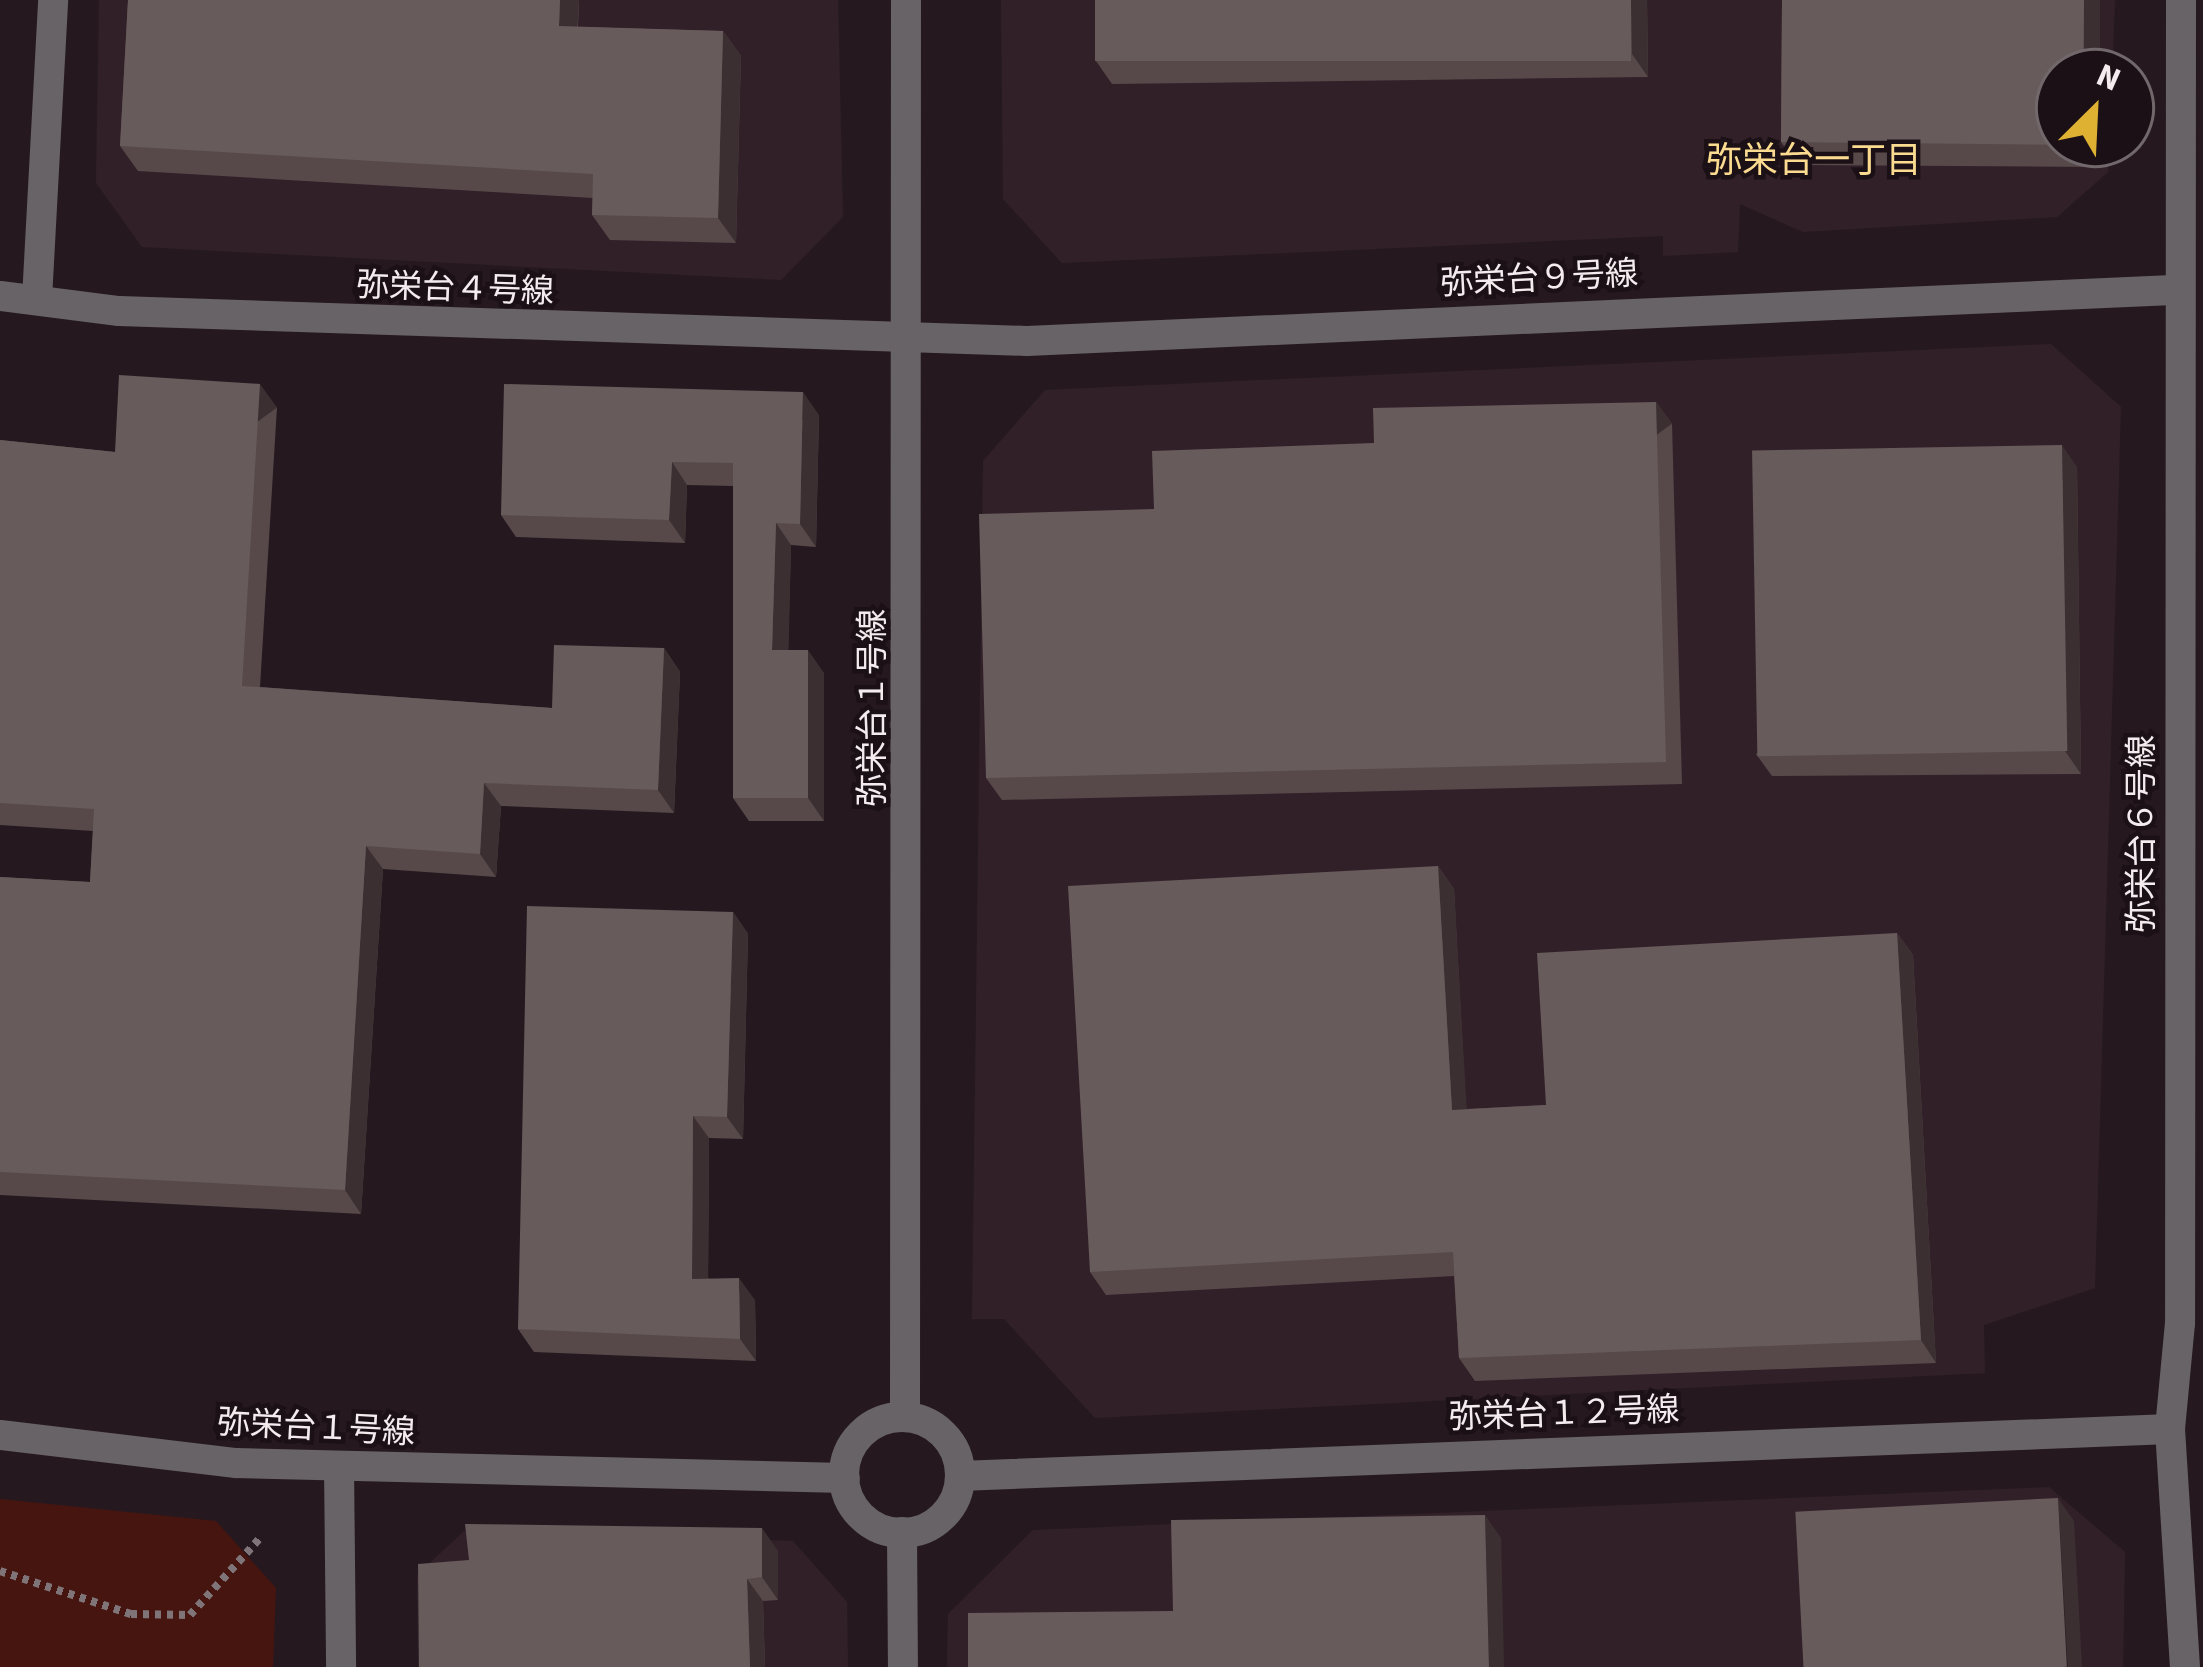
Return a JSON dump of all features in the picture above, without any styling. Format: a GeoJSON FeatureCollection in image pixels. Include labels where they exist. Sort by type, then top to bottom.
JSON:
{"type":"FeatureCollection","features":[{"type":"Feature","properties":{"kind":"street"},"geometry":{"type":"LineString","coordinates":[[37,299],[53,0]]}},
{"type":"Feature","properties":{"kind":"street","name":"弥栄台１号線"},"geometry":{"type":"LineString","coordinates":[[904,1416],[906,0]]}},
{"type":"Feature","properties":{"kind":"street","name":"弥栄台６号線"},"geometry":{"type":"LineString","coordinates":[[2182,0],[2173,290],[2180,1323],[2170,1429],[2185,1667]]}},
{"type":"Feature","properties":{"kind":"street","name":"弥栄台９号線"},"geometry":{"type":"LineString","coordinates":[[909,339],[2173,290]]}},
{"type":"Feature","properties":{"kind":"street","name":"弥栄台４号線"},"geometry":{"type":"LineString","coordinates":[[0,296],[119,311],[909,339]]}},
{"type":"Feature","properties":{"kind":"street"},"geometry":{"type":"LineString","coordinates":[[904,1416],[945,1434],[960,1476],[941,1518],[902,1532],[862,1516],[845,1478],[859,1436],[904,1416]]}},
{"type":"Feature","properties":{"kind":"street","name":"弥栄台１２号線"},"geometry":{"type":"LineString","coordinates":[[960,1476],[2170,1429]]}},
{"type":"Feature","properties":{"kind":"street","name":"弥栄台１号線"},"geometry":{"type":"LineString","coordinates":[[0,1435],[339,1466],[845,1478]]}},
{"type":"Feature","properties":{"kind":"street"},"geometry":{"type":"LineString","coordinates":[[339,1466],[341,1667]]}},
{"type":"Feature","properties":{"kind":"street"},"geometry":{"type":"LineString","coordinates":[[902,1532],[902,1667]]}},
{"type":"Feature","properties":{"kind":"path"},"geometry":{"type":"LineString","coordinates":[[0,1571],[131,1614],[190,1615],[262,1536]]}},
{"type":"Feature","properties":{"kind":"shaded area"},"geometry":{"type":"Polygon","coordinates":[[[99,0],[838,0],[843,217],[781,280],[142,247],[96,183],[99,0]]]}},
{"type":"Feature","properties":{"kind":"shaded area"},"geometry":{"type":"Polygon","coordinates":[[[1001,0],[2115,0],[2113,48],[2035,48],[2035,168],[2108,168],[2057,217],[1803,232],[1740,204],[1738,252],[1663,256],[1663,236],[1062,263],[1003,199],[1001,0]]]}},
{"type":"Feature","properties":{"kind":"shaded area"},"geometry":{"type":"Polygon","coordinates":[[[2051,344],[2121,407],[2095,1288],[1984,1325],[1985,1373],[1095,1418],[1004,1319],[972,1319],[983,461],[1045,390],[2051,344]]]}},
{"type":"Feature","properties":{"kind":"shaded area"},"geometry":{"type":"Polygon","coordinates":[[[2049,1487],[2125,1552],[2123,1667],[947,1667],[948,1614],[1033,1530],[2049,1487]]]}},
{"type":"Feature","properties":{"kind":"shaded area"},"geometry":{"type":"Polygon","coordinates":[[[0,1499],[216,1521],[276,1588],[273,1667],[0,1667],[0,1499]]]}},
{"type":"Feature","properties":{"kind":"shaded area"},"geometry":{"type":"Polygon","coordinates":[[[464,1531],[793,1541],[847,1602],[848,1667],[418,1667],[417,1575],[464,1531]]]}},
{"type":"Feature","properties":{"kind":"building"},"geometry":{"type":"Polygon","coordinates":[[[128,0],[560,0],[559,26],[723,31],[718,218],[592,215],[593,174],[120,146],[128,0]]]}},
{"type":"Feature","properties":{"kind":"building"},"geometry":{"type":"Polygon","coordinates":[[[1095,0],[1631,0],[1631,61],[1095,61],[1095,0]]]}},
{"type":"Feature","properties":{"kind":"building"},"geometry":{"type":"Polygon","coordinates":[[[1782,0],[2084,0],[2083,48],[2035,48],[2035,145],[1781,142],[1782,0]]]}},
{"type":"Feature","properties":{"kind":"building"},"geometry":{"type":"Polygon","coordinates":[[[119,375],[260,384],[242,686],[552,708],[554,645],[664,648],[658,790],[484,783],[480,854],[366,846],[345,1190],[0,1172],[0,877],[90,882],[94,809],[0,803],[0,440],[115,452],[119,375]]]}},
{"type":"Feature","properties":{"kind":"building"},"geometry":{"type":"Polygon","coordinates":[[[504,384],[803,392],[800,524],[776,523],[772,650],[808,650],[808,798],[733,798],[733,463],[672,462],[669,520],[501,515],[504,384]]]}},
{"type":"Feature","properties":{"kind":"building"},"geometry":{"type":"Polygon","coordinates":[[[1656,402],[1666,762],[986,778],[979,514],[1154,509],[1152,451],[1374,443],[1373,408],[1656,402]]]}},
{"type":"Feature","properties":{"kind":"building"},"geometry":{"type":"Polygon","coordinates":[[[2062,445],[2067,751],[1757,756],[1752,450],[2062,445]]]}},
{"type":"Feature","properties":{"kind":"building"},"geometry":{"type":"Polygon","coordinates":[[[1438,866],[1452,1110],[1546,1105],[1537,953],[1897,933],[1921,1340],[1459,1358],[1453,1252],[1090,1272],[1068,886],[1438,866]]]}},
{"type":"Feature","properties":{"kind":"building"},"geometry":{"type":"Polygon","coordinates":[[[527,906],[733,912],[727,1117],[693,1116],[692,1279],[739,1278],[740,1339],[518,1329],[527,906]]]}},
{"type":"Feature","properties":{"kind":"building"},"geometry":{"type":"Polygon","coordinates":[[[2058,1498],[2067,1667],[1803,1667],[1795,1512],[2058,1498]]]}},
{"type":"Feature","properties":{"kind":"building"},"geometry":{"type":"Polygon","coordinates":[[[1485,1515],[1489,1667],[968,1667],[968,1613],[1173,1611],[1171,1520],[1485,1515]]]}},
{"type":"Feature","properties":{"kind":"building"},"geometry":{"type":"Polygon","coordinates":[[[465,1524],[762,1528],[762,1577],[747,1579],[750,1667],[419,1667],[418,1564],[469,1560],[465,1524]]]}},
{"type":"Feature","properties":{"kind":"district","name":"弥栄台一丁目"},"geometry":{"type":"Point","coordinates":[1814,161]}}]}
